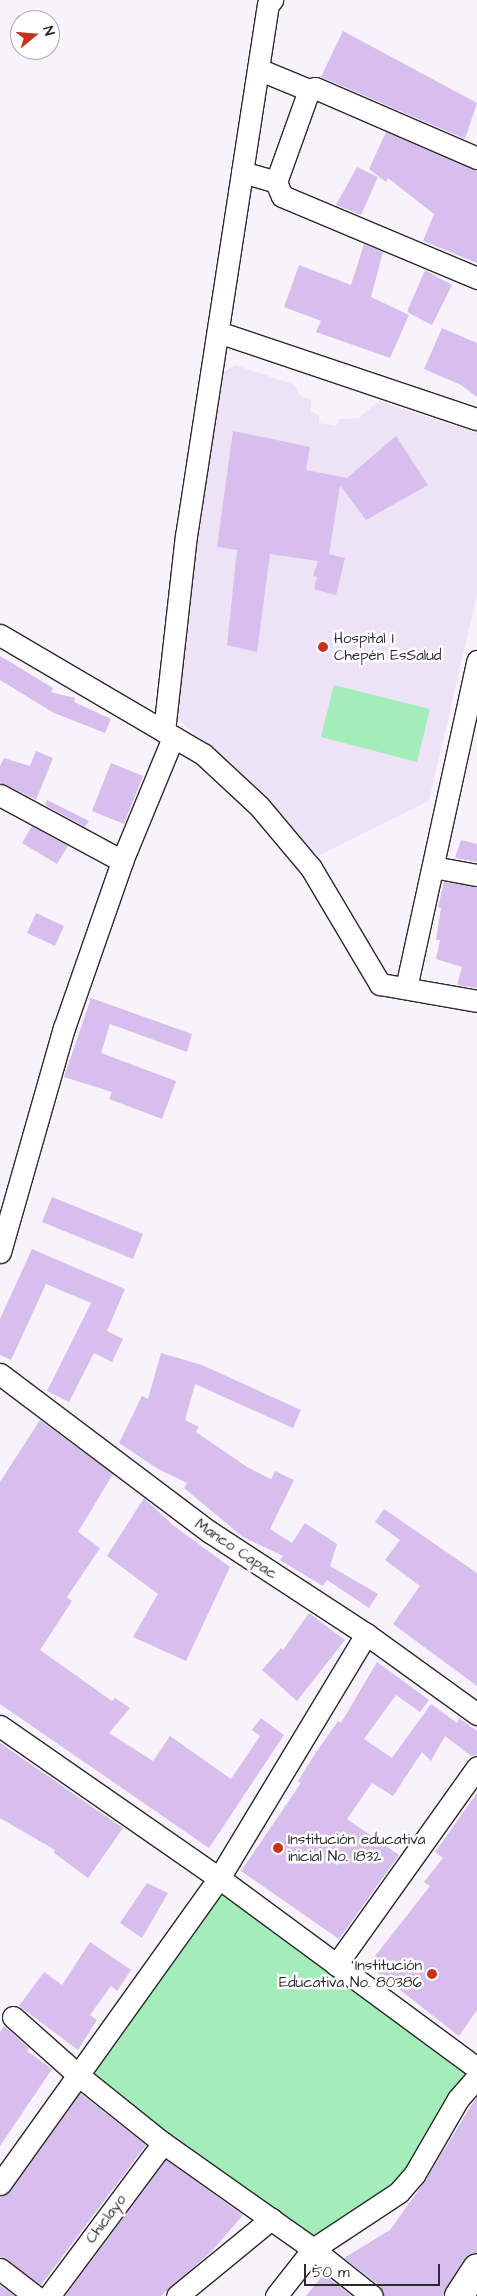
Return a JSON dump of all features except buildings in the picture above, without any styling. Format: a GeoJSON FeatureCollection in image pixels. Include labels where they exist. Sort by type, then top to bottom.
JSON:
{"type":"FeatureCollection","features":[{"type":"Feature","properties":{"kind":"street"},"geometry":{"type":"LineString","coordinates":[[0,1252],[64,1028],[168,734],[186,536],[268,4],[272,0]]}},
{"type":"Feature","properties":{"kind":"street"},"geometry":{"type":"LineString","coordinates":[[258,69],[309,90],[315,88],[477,158]]}},
{"type":"Feature","properties":{"kind":"street"},"geometry":{"type":"LineString","coordinates":[[309,90],[276,182],[282,196],[477,278]]}},
{"type":"Feature","properties":{"kind":"street"},"geometry":{"type":"LineString","coordinates":[[242,172],[276,182]]}},
{"type":"Feature","properties":{"kind":"street"},"geometry":{"type":"LineString","coordinates":[[218,332],[477,420]]}},
{"type":"Feature","properties":{"kind":"street"},"geometry":{"type":"LineString","coordinates":[[0,635],[203,754],[259,806],[311,868],[380,984],[477,1001]]}},
{"type":"Feature","properties":{"kind":"street"},"geometry":{"type":"LineString","coordinates":[[406,988],[433,867],[468,742],[477,661]]}},
{"type":"Feature","properties":{"kind":"street"},"geometry":{"type":"LineString","coordinates":[[0,795],[122,862]]}},
{"type":"Feature","properties":{"kind":"street"},"geometry":{"type":"LineString","coordinates":[[433,867],[477,876]]}},
{"type":"Feature","properties":{"kind":"street","name":"Manco Capac"},"geometry":{"type":"LineString","coordinates":[[0,1374],[210,1532],[366,1634],[477,1714]]}},
{"type":"Feature","properties":{"kind":"street"},"geometry":{"type":"LineString","coordinates":[[0,2184],[218,1878],[366,1634]]}},
{"type":"Feature","properties":{"kind":"street"},"geometry":{"type":"LineString","coordinates":[[0,1726],[218,1878],[477,2068]]}},
{"type":"Feature","properties":{"kind":"street"},"geometry":{"type":"LineString","coordinates":[[336,1965],[477,1767]]}},
{"type":"Feature","properties":{"kind":"street"},"geometry":{"type":"LineString","coordinates":[[13,2017],[78,2075],[163,2143],[313,2249],[372,2296]]}},
{"type":"Feature","properties":{"kind":"street"},"geometry":{"type":"LineString","coordinates":[[276,2296],[313,2249],[399,2192],[414,2175],[458,2099],[477,2077]]}},
{"type":"Feature","properties":{"kind":"street","name":"Chiclayo"},"geometry":{"type":"LineString","coordinates":[[49,2296],[163,2143]]}},
{"type":"Feature","properties":{"kind":"street"},"geometry":{"type":"LineString","coordinates":[[177,2296],[271,2219]]}},
{"type":"Feature","properties":{"kind":"street"},"geometry":{"type":"LineString","coordinates":[[0,2268],[35,2296]]}},
{"type":"Feature","properties":{"kind":"street"},"geometry":{"type":"LineString","coordinates":[[459,2296],[477,2268]]}},
{"type":"Feature","properties":{"kind":"shaded area","name":"Hospital I Chepén EsSalud"},"geometry":{"type":"Polygon","coordinates":[[[235,365],[295,385],[300,395],[311,400],[311,412],[319,415],[319,423],[336,426],[339,419],[359,418],[379,401],[477,433],[477,594],[429,801],[318,856],[178,718],[174,700],[222,373],[235,365]]]}},
{"type":"Feature","properties":{"kind":"green space"},"geometry":{"type":"Polygon","coordinates":[[[334,685],[430,709],[417,762],[321,737],[334,685]]]}},
{"type":"Feature","properties":{"kind":"green space"},"geometry":{"type":"Polygon","coordinates":[[[219,1878],[477,2068],[414,2175],[313,2249],[78,2075],[219,1878]]]}},
{"type":"Feature","properties":{"kind":"place","name":"Hospital I Chepén EsSalud"},"geometry":{"type":"Point","coordinates":[323,647]}},
{"type":"Feature","properties":{"kind":"place","name":"Institución educativa inicial No. 1832"},"geometry":{"type":"Point","coordinates":[278,1848]}},
{"type":"Feature","properties":{"kind":"place","name":"Institución Educativa No. 80386"},"geometry":{"type":"Point","coordinates":[432,1974]}}]}
